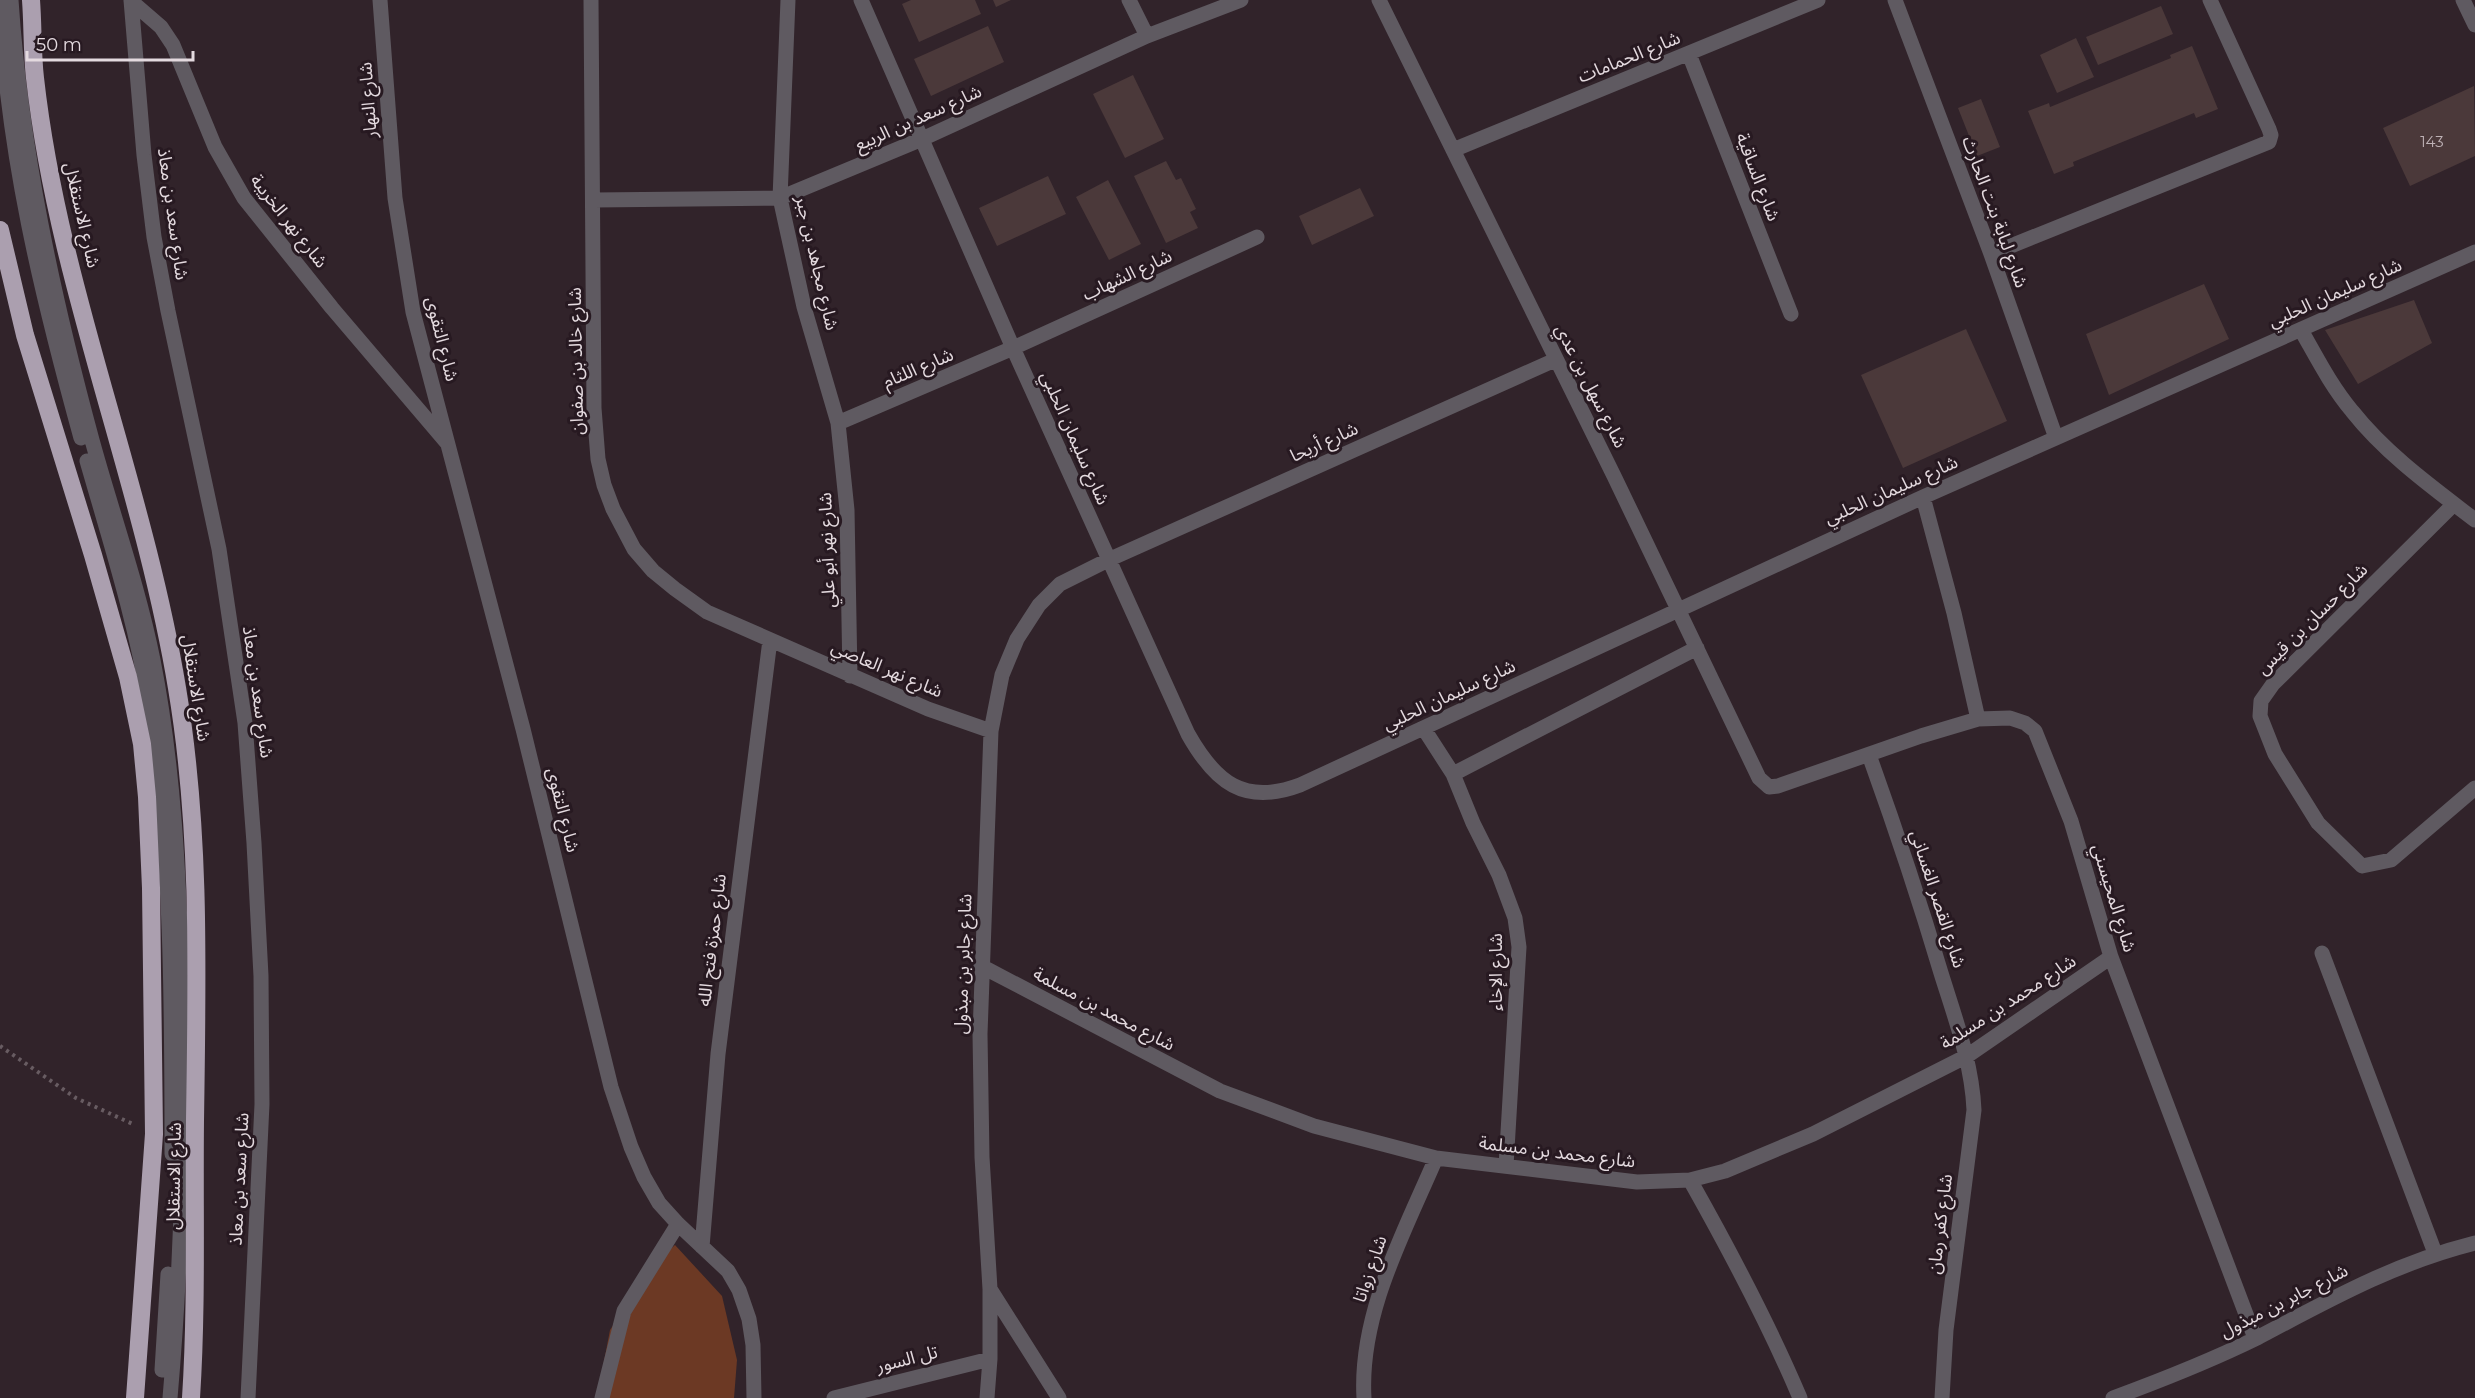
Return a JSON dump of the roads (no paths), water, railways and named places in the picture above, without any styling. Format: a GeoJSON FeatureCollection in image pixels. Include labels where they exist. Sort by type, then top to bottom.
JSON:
{"type":"FeatureCollection","features":[{"type":"Feature","properties":{"kind":"highway","name":"شارع الاستقلال"},"geometry":{"type":"LineString","coordinates":[[31,0],[35,78],[48,159],[69,256],[159,605],[177,687],[184,739],[198,933],[191,1398]]}},
{"type":"Feature","properties":{"kind":"highway","name":"شارع الاستقلال"},"geometry":{"type":"LineString","coordinates":[[0,230],[25,335],[128,677],[142,744],[151,888],[154,1134],[135,1398]]}},
{"type":"Feature","properties":{"kind":"street"},"geometry":{"type":"LineString","coordinates":[[11,0],[15,56],[28,162],[46,252],[92,440],[145,626],[162,713],[170,770],[183,1026],[177,1316],[170,1398]]}},
{"type":"Feature","properties":{"kind":"street","name":"شارع النهار"},"geometry":{"type":"LineString","coordinates":[[380,0],[395,198]]}},
{"type":"Feature","properties":{"kind":"street","name":"شارع خالد بن صفوان"},"geometry":{"type":"LineString","coordinates":[[591,0],[594,408],[598,459],[604,485],[634,549],[653,571],[707,612],[770,640]]}},
{"type":"Feature","properties":{"kind":"street","name":"شارع مجاهد بن جبر"},"geometry":{"type":"LineString","coordinates":[[788,0],[780,198],[804,307],[838,423]]}},
{"type":"Feature","properties":{"kind":"street","name":"شارع سليمان الحلبي"},"geometry":{"type":"LineString","coordinates":[[861,0],[1013,348],[1188,734],[1201,757],[1230,786],[1247,792],[1265,794],[1283,791],[1424,729],[1923,496],[2475,252]]}},
{"type":"Feature","properties":{"kind":"street"},"geometry":{"type":"LineString","coordinates":[[1129,0],[1147,36]]}},
{"type":"Feature","properties":{"kind":"street","name":"شارع سعد بن الربيع"},"geometry":{"type":"LineString","coordinates":[[594,200],[780,198],[922,139],[1147,36],[1241,0]]}},
{"type":"Feature","properties":{"kind":"street","name":"شارع سهل بن عدي"},"geometry":{"type":"LineString","coordinates":[[1379,0],[1614,476],[1759,778],[1769,787]]}},
{"type":"Feature","properties":{"kind":"street","name":"شارع الحمامات"},"geometry":{"type":"LineString","coordinates":[[1453,150],[1818,0]]}},
{"type":"Feature","properties":{"kind":"street","name":"شارع لبابة بنت الحارث"},"geometry":{"type":"LineString","coordinates":[[1895,0],[1991,254],[2056,438]]}},
{"type":"Feature","properties":{"kind":"street"},"geometry":{"type":"LineString","coordinates":[[1991,254],[2269,142],[2271,135],[2210,0]]}},
{"type":"Feature","properties":{"kind":"street"},"geometry":{"type":"LineString","coordinates":[[2463,0],[2475,25]]}},
{"type":"Feature","properties":{"kind":"street","name":"شارع نهر الخريبة"},"geometry":{"type":"LineString","coordinates":[[130,1],[161,27],[173,45],[214,147],[244,198],[332,308],[450,446]]}},
{"type":"Feature","properties":{"kind":"street","name":"شارع سعد بن معاذ"},"geometry":{"type":"LineString","coordinates":[[130,1],[154,237],[219,549],[245,723],[261,976],[262,1092],[248,1398]]}},
{"type":"Feature","properties":{"kind":"street"},"geometry":{"type":"LineString","coordinates":[[0,6],[13,139],[30,241],[54,339],[139,651],[154,743],[168,926],[171,1035],[168,1278],[160,1398]]}},
{"type":"Feature","properties":{"kind":"street","name":"شارع الساقية"},"geometry":{"type":"LineString","coordinates":[[1689,54],[1791,314]]}},
{"type":"Feature","properties":{"kind":"street","name":"شارع التقوى"},"geometry":{"type":"LineString","coordinates":[[395,198],[413,312],[450,446],[611,1087],[631,1147],[644,1178],[659,1203],[728,1271],[742,1300],[749,1319],[753,1345],[754,1398]]}},
{"type":"Feature","properties":{"kind":"street","name":"شارع الشهاب"},"geometry":{"type":"LineString","coordinates":[[1013,348],[1257,237]]}},
{"type":"Feature","properties":{"kind":"street"},"geometry":{"type":"LineString","coordinates":[[2301,330],[2327,377],[2352,412],[2383,446],[2475,520]]}},
{"type":"Feature","properties":{"kind":"street","name":"شارع اللثام"},"geometry":{"type":"LineString","coordinates":[[838,423],[1013,348]]}},
{"type":"Feature","properties":{"kind":"street","name":"شارع أريحا"},"geometry":{"type":"LineString","coordinates":[[1108,560],[1555,360]]}},
{"type":"Feature","properties":{"kind":"street","name":"شارع نهر أبو علي"},"geometry":{"type":"LineString","coordinates":[[838,423],[846,510],[850,676]]}},
{"type":"Feature","properties":{"kind":"street"},"geometry":{"type":"LineString","coordinates":[[1923,496],[1954,613],[1978,719]]}},
{"type":"Feature","properties":{"kind":"street","name":"شارع حسان بن قيس"},"geometry":{"type":"LineString","coordinates":[[2454,504],[2273,684],[2261,700],[2260,716],[2275,754],[2318,824],[2362,866],[2391,860],[2475,788]]}},
{"type":"Feature","properties":{"kind":"street","name":"شارع جابر بن مبذول"},"geometry":{"type":"LineString","coordinates":[[1059,1398],[990,1289],[981,1111],[981,966],[991,731],[1002,675],[1017,639],[1039,605],[1060,584],[1108,560]]}},
{"type":"Feature","properties":{"kind":"street","name":"شارع نهر العاصي"},"geometry":{"type":"LineString","coordinates":[[770,640],[928,709],[991,731]]}},
{"type":"Feature","properties":{"kind":"street","name":"شارع حمزة فتح الله"},"geometry":{"type":"LineString","coordinates":[[702,1247],[718,1054],[770,640]]}},
{"type":"Feature","properties":{"kind":"street"},"geometry":{"type":"LineString","coordinates":[[1453,774],[1697,648]]}},
{"type":"Feature","properties":{"kind":"street","name":"شارع المحيسني"},"geometry":{"type":"LineString","coordinates":[[1769,787],[1978,719],[2010,718],[2025,723],[2035,731],[2071,821],[2111,957],[2255,1338]]}},
{"type":"Feature","properties":{"kind":"street","name":"شارع الإخاء"},"geometry":{"type":"LineString","coordinates":[[1424,729],[1453,774],[1473,823],[1499,875],[1515,918],[1519,948],[1506,1166]]}},
{"type":"Feature","properties":{"kind":"street","name":"شارع القصر الغساني"},"geometry":{"type":"LineString","coordinates":[[1869,755],[1905,854],[1967,1056]]}},
{"type":"Feature","properties":{"kind":"street"},"geometry":{"type":"LineString","coordinates":[[2322,953],[2435,1253]]}},
{"type":"Feature","properties":{"kind":"street","name":"شارع محمد بن مسلمة"},"geometry":{"type":"LineString","coordinates":[[981,966],[1220,1091],[1314,1126],[1436,1158],[1637,1182],[1690,1180],[1725,1171],[1813,1134],[1967,1056],[2111,957]]}},
{"type":"Feature","properties":{"kind":"street","name":"شارع كفر رمان"},"geometry":{"type":"LineString","coordinates":[[1942,1398],[1946,1330],[1974,1110],[1967,1056]]}},
{"type":"Feature","properties":{"kind":"street","name":"شارع زواتا"},"geometry":{"type":"LineString","coordinates":[[1364,1398],[1363,1379],[1366,1351],[1378,1302],[1391,1263],[1436,1158]]}},
{"type":"Feature","properties":{"kind":"street"},"geometry":{"type":"LineString","coordinates":[[1690,1180],[1743,1275],[1800,1398]]}},
{"type":"Feature","properties":{"kind":"street"},"geometry":{"type":"LineString","coordinates":[[603,1398],[624,1311],[678,1224]]}},
{"type":"Feature","properties":{"kind":"street","name":"شارع جابر بن مبذول"},"geometry":{"type":"LineString","coordinates":[[2113,1398],[2172,1376],[2255,1338],[2366,1281],[2435,1253],[2475,1243]]}},
{"type":"Feature","properties":{"kind":"street"},"geometry":{"type":"LineString","coordinates":[[987,1398],[990,1359],[990,1289]]}},
{"type":"Feature","properties":{"kind":"street","name":"تل السور"},"geometry":{"type":"LineString","coordinates":[[834,1398],[990,1359]]}}]}
